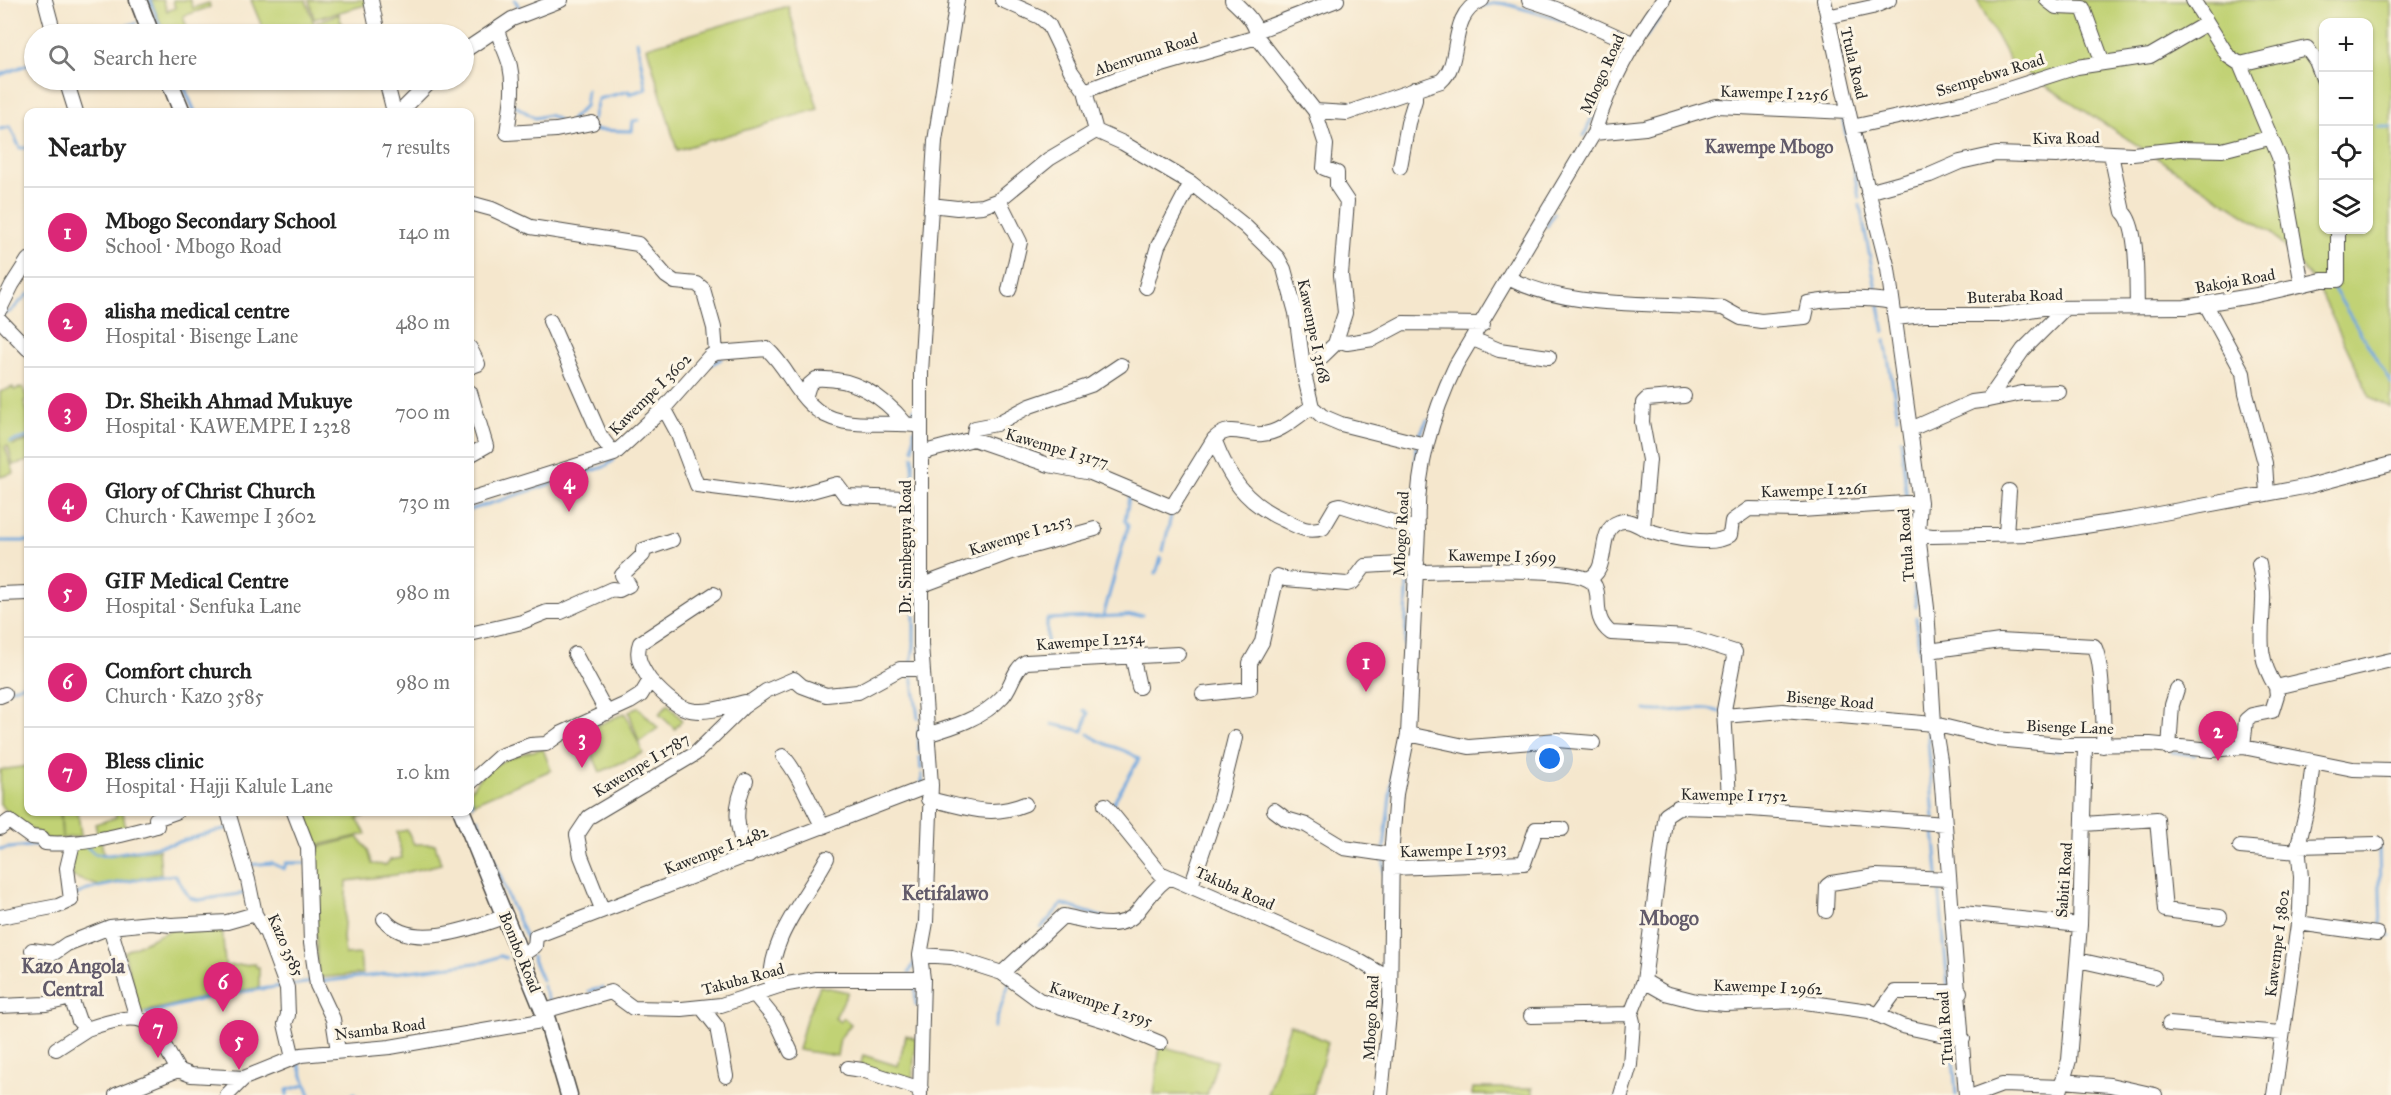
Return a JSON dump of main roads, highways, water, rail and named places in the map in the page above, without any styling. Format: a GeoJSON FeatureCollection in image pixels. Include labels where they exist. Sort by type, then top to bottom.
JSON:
{"type":"FeatureCollection","features":[{"type":"Feature","properties":{"kind":"main road"},"geometry":{"type":"LineString","coordinates":[[138,0],[147,24]]}},
{"type":"Feature","properties":{"kind":"main road"},"geometry":{"type":"LineString","coordinates":[[173,90],[180,108]]}},
{"type":"Feature","properties":{"kind":"main road","name":"Bombo Road"},"geometry":{"type":"LineString","coordinates":[[464,816],[506,916],[531,946],[546,1016],[569,1095]]}},
{"type":"Feature","properties":{"kind":"waterway"},"geometry":{"type":"LineString","coordinates":[[150,0],[159,24]]}},
{"type":"Feature","properties":{"kind":"waterway"},"geometry":{"type":"LineString","coordinates":[[515,0],[521,11]]}},
{"type":"Feature","properties":{"kind":"waterway"},"geometry":{"type":"LineString","coordinates":[[1645,38],[1672,0]]}},
{"type":"Feature","properties":{"kind":"waterway"},"geometry":{"type":"LineString","coordinates":[[1482,6],[1506,4],[1566,21]]}},
{"type":"Feature","properties":{"kind":"waterway"},"geometry":{"type":"LineString","coordinates":[[593,120],[598,99],[646,89],[637,41]]}},
{"type":"Feature","properties":{"kind":"waterway"},"geometry":{"type":"LineString","coordinates":[[0,75],[24,66]]}},
{"type":"Feature","properties":{"kind":"waterway"},"geometry":{"type":"LineString","coordinates":[[1836,86],[1839,103]]}},
{"type":"Feature","properties":{"kind":"waterway"},"geometry":{"type":"LineString","coordinates":[[185,90],[193,108]]}},
{"type":"Feature","properties":{"kind":"waterway"},"geometry":{"type":"LineString","coordinates":[[571,120],[585,106],[587,90]]}},
{"type":"Feature","properties":{"kind":"waterway"},"geometry":{"type":"LineString","coordinates":[[514,105],[535,118],[549,115],[559,120]]}},
{"type":"Feature","properties":{"kind":"waterway"},"geometry":{"type":"LineString","coordinates":[[1584,136],[1593,115]]}},
{"type":"Feature","properties":{"kind":"waterway"},"geometry":{"type":"LineString","coordinates":[[1842,116],[1849,148]]}},
{"type":"Feature","properties":{"kind":"waterway"},"geometry":{"type":"LineString","coordinates":[[593,127],[593,130],[632,131],[633,121],[639,120]]}},
{"type":"Feature","properties":{"kind":"waterway"},"geometry":{"type":"LineString","coordinates":[[0,129],[10,127],[20,148],[24,148]]}},
{"type":"Feature","properties":{"kind":"waterway"},"geometry":{"type":"LineString","coordinates":[[2377,127],[2391,127]]}},
{"type":"Feature","properties":{"kind":"waterway"},"geometry":{"type":"LineString","coordinates":[[1852,160],[1859,198]]}},
{"type":"Feature","properties":{"kind":"waterway"},"geometry":{"type":"LineString","coordinates":[[1860,205],[1877,295]]}},
{"type":"Feature","properties":{"kind":"waterway"},"geometry":{"type":"LineString","coordinates":[[1547,226],[1554,213]]}},
{"type":"Feature","properties":{"kind":"waterway"},"geometry":{"type":"LineString","coordinates":[[2332,286],[2391,383]]}},
{"type":"Feature","properties":{"kind":"waterway"},"geometry":{"type":"LineString","coordinates":[[2,315],[11,311],[24,298]]}},
{"type":"Feature","properties":{"kind":"waterway"},"geometry":{"type":"LineString","coordinates":[[1879,305],[1884,332]]}},
{"type":"Feature","properties":{"kind":"waterway"},"geometry":{"type":"LineString","coordinates":[[1885,340],[1898,417]]}},
{"type":"Feature","properties":{"kind":"waterway"},"geometry":{"type":"LineString","coordinates":[[710,365],[721,359]]}},
{"type":"Feature","properties":{"kind":"waterway"},"geometry":{"type":"LineString","coordinates":[[914,409],[914,418]]}},
{"type":"Feature","properties":{"kind":"waterway"},"geometry":{"type":"LineString","coordinates":[[1418,439],[1427,420]]}},
{"type":"Feature","properties":{"kind":"waterway"},"geometry":{"type":"LineString","coordinates":[[913,449],[914,430]]}},
{"type":"Feature","properties":{"kind":"waterway"},"geometry":{"type":"LineString","coordinates":[[10,442],[24,438]]}},
{"type":"Feature","properties":{"kind":"waterway"},"geometry":{"type":"LineString","coordinates":[[1901,439],[1907,500]]}},
{"type":"Feature","properties":{"kind":"waterway"},"geometry":{"type":"LineString","coordinates":[[1416,447],[1416,465]]}},
{"type":"Feature","properties":{"kind":"waterway"},"geometry":{"type":"LineString","coordinates":[[913,456],[913,490]]}},
{"type":"Feature","properties":{"kind":"waterway"},"geometry":{"type":"LineString","coordinates":[[474,509],[604,467],[614,460]]}},
{"type":"Feature","properties":{"kind":"waterway"},"geometry":{"type":"LineString","coordinates":[[1410,524],[1412,489]]}},
{"type":"Feature","properties":{"kind":"waterway"},"geometry":{"type":"LineString","coordinates":[[1103,617],[1128,526],[1125,520],[1129,497]]}},
{"type":"Feature","properties":{"kind":"waterway"},"geometry":{"type":"LineString","coordinates":[[914,501],[914,527]]}},
{"type":"Feature","properties":{"kind":"waterway"},"geometry":{"type":"LineString","coordinates":[[1908,508],[1911,556]]}},
{"type":"Feature","properties":{"kind":"waterway"},"geometry":{"type":"LineString","coordinates":[[1163,551],[1172,512]]}},
{"type":"Feature","properties":{"kind":"waterway"},"geometry":{"type":"LineString","coordinates":[[1408,560],[1409,531]]}},
{"type":"Feature","properties":{"kind":"waterway"},"geometry":{"type":"LineString","coordinates":[[0,541],[24,541]]}},
{"type":"Feature","properties":{"kind":"waterway"},"geometry":{"type":"LineString","coordinates":[[914,543],[914,560]]}},
{"type":"Feature","properties":{"kind":"waterway"},"geometry":{"type":"LineString","coordinates":[[1156,573],[1161,558]]}},
{"type":"Feature","properties":{"kind":"waterway"},"geometry":{"type":"LineString","coordinates":[[1912,564],[1916,607]]}},
{"type":"Feature","properties":{"kind":"waterway"},"geometry":{"type":"LineString","coordinates":[[1394,759],[1402,720],[1408,567]]}},
{"type":"Feature","properties":{"kind":"waterway"},"geometry":{"type":"LineString","coordinates":[[911,664],[914,647],[914,573]]}},
{"type":"Feature","properties":{"kind":"waterway"},"geometry":{"type":"LineString","coordinates":[[1047,654],[1047,619],[1142,615]]}},
{"type":"Feature","properties":{"kind":"waterway"},"geometry":{"type":"LineString","coordinates":[[1916,617],[1926,720]]}},
{"type":"Feature","properties":{"kind":"waterway"},"geometry":{"type":"LineString","coordinates":[[912,674],[918,718]]}},
{"type":"Feature","properties":{"kind":"waterway"},"geometry":{"type":"LineString","coordinates":[[7,690],[24,684]]}},
{"type":"Feature","properties":{"kind":"waterway"},"geometry":{"type":"LineString","coordinates":[[1645,710],[1701,709],[1720,712]]}},
{"type":"Feature","properties":{"kind":"waterway"},"geometry":{"type":"LineString","coordinates":[[1052,724],[1083,731],[1088,713],[1084,710]]}},
{"type":"Feature","properties":{"kind":"waterway"},"geometry":{"type":"LineString","coordinates":[[919,726],[919,751]]}},
{"type":"Feature","properties":{"kind":"waterway"},"geometry":{"type":"LineString","coordinates":[[1927,726],[1934,818]]}},
{"type":"Feature","properties":{"kind":"waterway"},"geometry":{"type":"LineString","coordinates":[[1089,734],[1139,759],[1112,805]]}},
{"type":"Feature","properties":{"kind":"waterway"},"geometry":{"type":"LineString","coordinates":[[2045,749],[2059,751]]}},
{"type":"Feature","properties":{"kind":"waterway"},"geometry":{"type":"LineString","coordinates":[[2172,752],[2195,755]]}},
{"type":"Feature","properties":{"kind":"waterway"},"geometry":{"type":"LineString","coordinates":[[920,757],[921,769]]}},
{"type":"Feature","properties":{"kind":"waterway"},"geometry":{"type":"LineString","coordinates":[[1384,849],[1393,768]]}},
{"type":"Feature","properties":{"kind":"waterway"},"geometry":{"type":"LineString","coordinates":[[922,774],[922,783]]}},
{"type":"Feature","properties":{"kind":"waterway"},"geometry":{"type":"LineString","coordinates":[[478,819],[482,830]]}},
{"type":"Feature","properties":{"kind":"waterway"},"geometry":{"type":"LineString","coordinates":[[86,846],[95,854],[108,855],[171,844],[228,828]]}},
{"type":"Feature","properties":{"kind":"waterway"},"geometry":{"type":"LineString","coordinates":[[1934,828],[1938,875]]}},
{"type":"Feature","properties":{"kind":"waterway"},"geometry":{"type":"LineString","coordinates":[[0,849],[40,845]]}},
{"type":"Feature","properties":{"kind":"waterway"},"geometry":{"type":"LineString","coordinates":[[2379,847],[2381,934],[2391,936]]}},
{"type":"Feature","properties":{"kind":"waterway"},"geometry":{"type":"LineString","coordinates":[[491,850],[508,897],[529,944]]}},
{"type":"Feature","properties":{"kind":"waterway"},"geometry":{"type":"LineString","coordinates":[[1384,859],[1384,921]]}},
{"type":"Feature","properties":{"kind":"waterway"},"geometry":{"type":"LineString","coordinates":[[247,865],[272,863],[284,869],[286,863],[305,863]]}},
{"type":"Feature","properties":{"kind":"waterway"},"geometry":{"type":"LineString","coordinates":[[76,895],[109,885],[175,875],[190,898],[199,900],[246,893]]}},
{"type":"Feature","properties":{"kind":"waterway"},"geometry":{"type":"LineString","coordinates":[[1939,885],[1948,987]]}},
{"type":"Feature","properties":{"kind":"waterway"},"geometry":{"type":"LineString","coordinates":[[919,902],[921,887]]}},
{"type":"Feature","properties":{"kind":"waterway"},"geometry":{"type":"LineString","coordinates":[[1041,928],[1062,904],[1105,918]]}},
{"type":"Feature","properties":{"kind":"waterway"},"geometry":{"type":"LineString","coordinates":[[918,910],[919,922]]}},
{"type":"Feature","properties":{"kind":"waterway"},"geometry":{"type":"LineString","coordinates":[[319,982],[484,962],[500,956],[506,958]]}},
{"type":"Feature","properties":{"kind":"waterway"},"geometry":{"type":"LineString","coordinates":[[532,957],[542,980]]}},
{"type":"Feature","properties":{"kind":"waterway"},"geometry":{"type":"LineString","coordinates":[[909,973],[915,961]]}},
{"type":"Feature","properties":{"kind":"waterway"},"geometry":{"type":"LineString","coordinates":[[290,985],[313,982]]}},
{"type":"Feature","properties":{"kind":"waterway"},"geometry":{"type":"LineString","coordinates":[[994,1027],[1009,984]]}},
{"type":"Feature","properties":{"kind":"waterway"},"geometry":{"type":"LineString","coordinates":[[146,1014],[209,997],[282,986]]}},
{"type":"Feature","properties":{"kind":"waterway"},"geometry":{"type":"LineString","coordinates":[[543,986],[550,1004]]}},
{"type":"Feature","properties":{"kind":"waterway"},"geometry":{"type":"LineString","coordinates":[[907,986],[915,986],[916,1005]]}},
{"type":"Feature","properties":{"kind":"waterway"},"geometry":{"type":"LineString","coordinates":[[589,991],[603,988]]}},
{"type":"Feature","properties":{"kind":"waterway"},"geometry":{"type":"LineString","coordinates":[[1382,1014],[1383,994]]}},
{"type":"Feature","properties":{"kind":"waterway"},"geometry":{"type":"LineString","coordinates":[[1948,998],[1951,1033]]}},
{"type":"Feature","properties":{"kind":"waterway"},"geometry":{"type":"LineString","coordinates":[[1952,1043],[1956,1095]]}},
{"type":"Feature","properties":{"kind":"waterway"},"geometry":{"type":"LineString","coordinates":[[298,1062],[310,1095]]}},
{"type":"Feature","properties":{"kind":"waterway"},"geometry":{"type":"LineString","coordinates":[[287,1095],[287,1090],[305,1085]]}},
{"type":"Feature","properties":{"kind":"place","name":"Glory of Christ Church"},"geometry":{"type":"Point","coordinates":[569,512]}},
{"type":"Feature","properties":{"kind":"place","name":"Mbogo Secondary School"},"geometry":{"type":"Point","coordinates":[1366,692]}},
{"type":"Feature","properties":{"kind":"place","name":"alisha medical centre"},"geometry":{"type":"Point","coordinates":[2218,761]}},
{"type":"Feature","properties":{"kind":"place","name":"Dr. Sheikh Ahmad Mukuye"},"geometry":{"type":"Point","coordinates":[582,768]}},
{"type":"Feature","properties":{"kind":"place","name":"Comfort church"},"geometry":{"type":"Point","coordinates":[223,1012]}},
{"type":"Feature","properties":{"kind":"place","name":"Bless clinic"},"geometry":{"type":"Point","coordinates":[158,1058]}},
{"type":"Feature","properties":{"kind":"place","name":"GIF Medical Centre"},"geometry":{"type":"Point","coordinates":[239,1070]}},
{"type":"Feature","properties":{"kind":"district","name":"Kawempe Mbogo"},"geometry":{"type":"Point","coordinates":[1769,147]}},
{"type":"Feature","properties":{"kind":"district","name":"Ketifalawo"},"geometry":{"type":"Point","coordinates":[945,893]}},
{"type":"Feature","properties":{"kind":"district","name":"Mbogo"},"geometry":{"type":"Point","coordinates":[1669,918]}},
{"type":"Feature","properties":{"kind":"district","name":"Kazo Angola Central"},"geometry":{"type":"Point","coordinates":[73,978]}}]}
